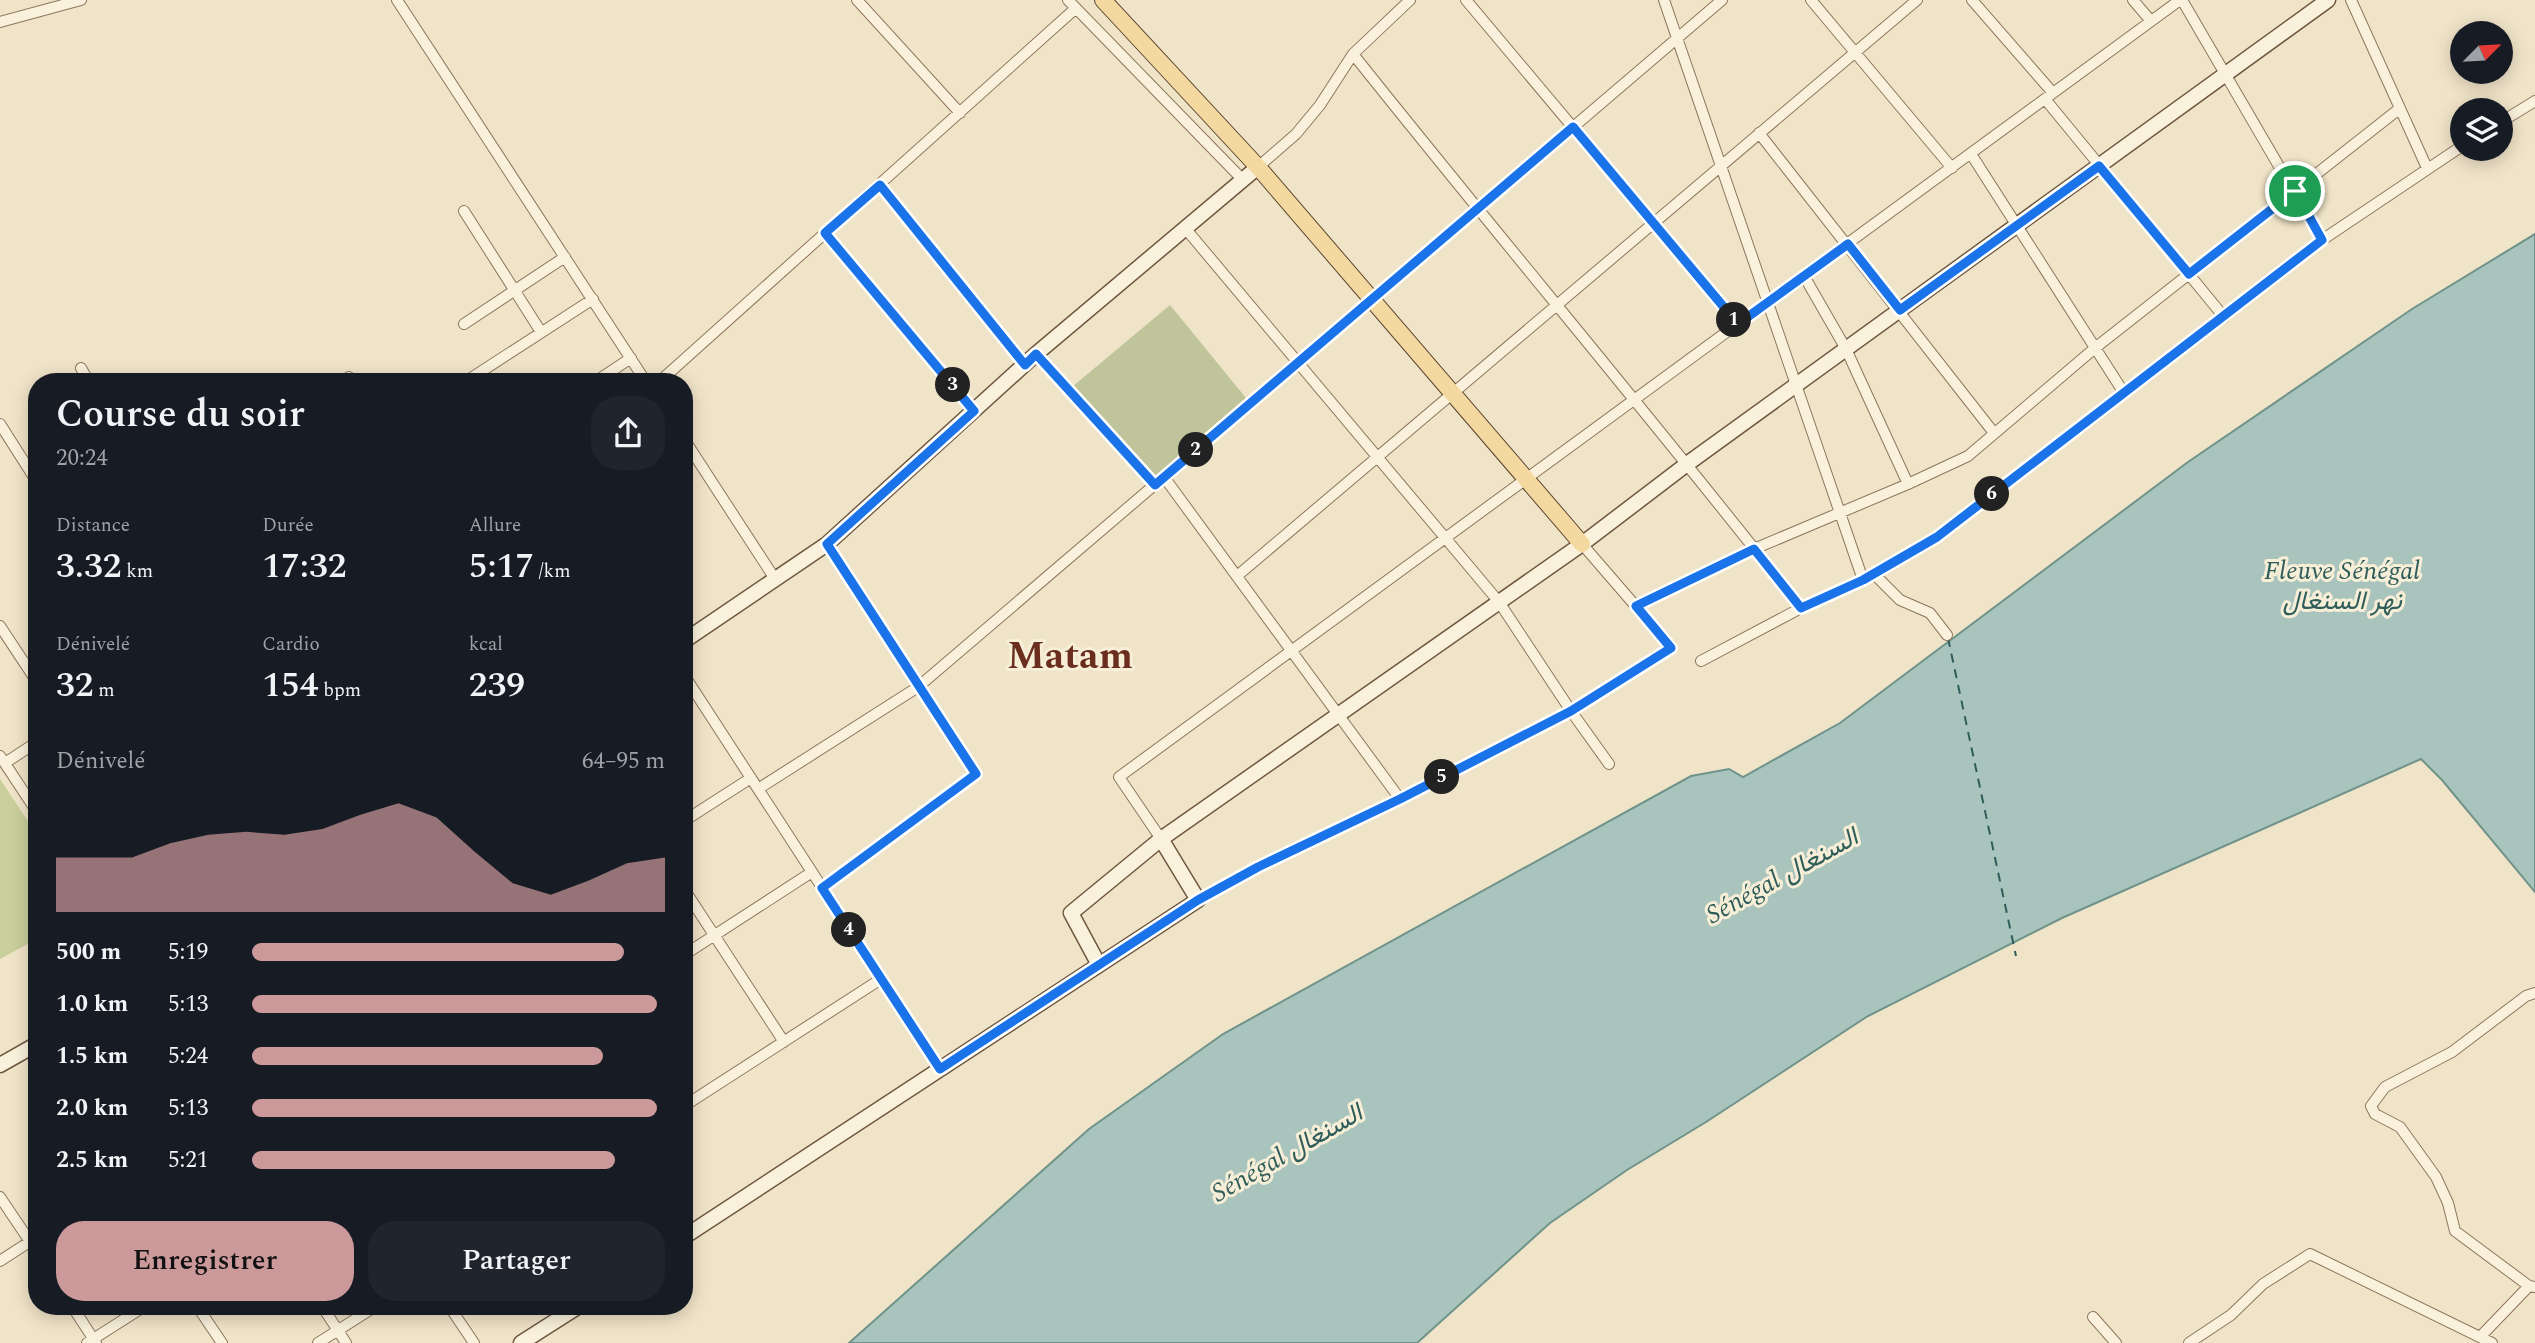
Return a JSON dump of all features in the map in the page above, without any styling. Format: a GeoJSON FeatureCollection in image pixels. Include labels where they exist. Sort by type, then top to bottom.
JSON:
{"type":"FeatureCollection","features":[{"type":"Feature","properties":{"kind":"main road"},"geometry":{"type":"LineString","coordinates":[[1103,0],[1258,167],[1582,544]]}},
{"type":"Feature","properties":{"kind":"main road"},"geometry":{"type":"LineString","coordinates":[[1099,965],[1071,913],[1161,839],[1582,544],[1687,464],[2328,0]]}},
{"type":"Feature","properties":{"kind":"main road"},"geometry":{"type":"LineString","coordinates":[[693,635],[827,544],[1031,359],[1258,167]]}},
{"type":"Feature","properties":{"kind":"main road"},"geometry":{"type":"LineString","coordinates":[[693,1231],[1198,900],[1161,839]]}},
{"type":"Feature","properties":{"kind":"main road"},"geometry":{"type":"LineString","coordinates":[[0,1065],[28,1053]]}},
{"type":"Feature","properties":{"kind":"main road"},"geometry":{"type":"LineString","coordinates":[[522,1343],[561,1315]]}},
{"type":"Feature","properties":{"kind":"street"},"geometry":{"type":"LineString","coordinates":[[0,22],[81,0]]}},
{"type":"Feature","properties":{"kind":"street"},"geometry":{"type":"LineString","coordinates":[[397,0],[640,373]]}},
{"type":"Feature","properties":{"kind":"street"},"geometry":{"type":"LineString","coordinates":[[857,0],[960,113]]}},
{"type":"Feature","properties":{"kind":"street"},"geometry":{"type":"LineString","coordinates":[[1068,0],[1242,179]]}},
{"type":"Feature","properties":{"kind":"street"},"geometry":{"type":"LineString","coordinates":[[1258,167],[1304,124],[1320,105],[1353,54],[1410,0]]}},
{"type":"Feature","properties":{"kind":"street"},"geometry":{"type":"LineString","coordinates":[[1466,0],[1738,324]]}},
{"type":"Feature","properties":{"kind":"street"},"geometry":{"type":"LineString","coordinates":[[1664,0],[1863,580]]}},
{"type":"Feature","properties":{"kind":"street"},"geometry":{"type":"LineString","coordinates":[[758,789],[918,688],[1722,0]]}},
{"type":"Feature","properties":{"kind":"street"},"geometry":{"type":"LineString","coordinates":[[1811,0],[1952,168]]}},
{"type":"Feature","properties":{"kind":"street"},"geometry":{"type":"LineString","coordinates":[[1237,576],[1917,0]]}},
{"type":"Feature","properties":{"kind":"street"},"geometry":{"type":"LineString","coordinates":[[1972,0],[2049,96],[2099,166],[2224,317]]}},
{"type":"Feature","properties":{"kind":"street"},"geometry":{"type":"LineString","coordinates":[[2133,0],[2151,21]]}},
{"type":"Feature","properties":{"kind":"street"},"geometry":{"type":"LineString","coordinates":[[1161,839],[1119,777],[2181,0],[2322,240]]}},
{"type":"Feature","properties":{"kind":"street"},"geometry":{"type":"LineString","coordinates":[[2351,0],[2427,168]]}},
{"type":"Feature","properties":{"kind":"street"},"geometry":{"type":"LineString","coordinates":[[669,373],[1076,8]]}},
{"type":"Feature","properties":{"kind":"street"},"geometry":{"type":"LineString","coordinates":[[1353,54],[1801,608]]}},
{"type":"Feature","properties":{"kind":"street"},"geometry":{"type":"LineString","coordinates":[[2513,115],[2535,101]]}},
{"type":"Feature","properties":{"kind":"street"},"geometry":{"type":"LineString","coordinates":[[1636,606],[1754,549],[1968,456],[2095,348],[2399,108]]}},
{"type":"Feature","properties":{"kind":"street"},"geometry":{"type":"LineString","coordinates":[[1759,133],[1994,433]]}},
{"type":"Feature","properties":{"kind":"street"},"geometry":{"type":"LineString","coordinates":[[1970,154],[2124,393]]}},
{"type":"Feature","properties":{"kind":"street"},"geometry":{"type":"LineString","coordinates":[[1701,661],[1801,608],[1863,580],[1937,537],[2322,240],[2450,154]]}},
{"type":"Feature","properties":{"kind":"street"},"geometry":{"type":"LineString","coordinates":[[880,185],[1031,359],[1155,485]]}},
{"type":"Feature","properties":{"kind":"street"},"geometry":{"type":"LineString","coordinates":[[464,211],[541,332]]}},
{"type":"Feature","properties":{"kind":"street"},"geometry":{"type":"LineString","coordinates":[[1185,228],[1499,602],[1609,764]]}},
{"type":"Feature","properties":{"kind":"street"},"geometry":{"type":"LineString","coordinates":[[825,233],[974,411]]}},
{"type":"Feature","properties":{"kind":"street"},"geometry":{"type":"LineString","coordinates":[[464,324],[565,257]]}},
{"type":"Feature","properties":{"kind":"street"},"geometry":{"type":"LineString","coordinates":[[1804,276],[1846,349],[1908,484]]}},
{"type":"Feature","properties":{"kind":"street"},"geometry":{"type":"LineString","coordinates":[[479,373],[593,299]]}},
{"type":"Feature","properties":{"kind":"street"},"geometry":{"type":"LineString","coordinates":[[608,373],[631,358]]}},
{"type":"Feature","properties":{"kind":"street"},"geometry":{"type":"LineString","coordinates":[[81,368],[84,373]]}},
{"type":"Feature","properties":{"kind":"street"},"geometry":{"type":"LineString","coordinates":[[0,424],[28,468]]}},
{"type":"Feature","properties":{"kind":"street"},"geometry":{"type":"LineString","coordinates":[[693,455],[775,579]]}},
{"type":"Feature","properties":{"kind":"street"},"geometry":{"type":"LineString","coordinates":[[1164,477],[1400,799]]}},
{"type":"Feature","properties":{"kind":"street"},"geometry":{"type":"LineString","coordinates":[[822,888],[976,774],[827,544]]}},
{"type":"Feature","properties":{"kind":"street"},"geometry":{"type":"LineString","coordinates":[[1198,900],[1258,867],[1400,799],[1571,711],[1671,648],[1582,544]]}},
{"type":"Feature","properties":{"kind":"street"},"geometry":{"type":"LineString","coordinates":[[1874,574],[1900,600],[1930,613],[1947,635]]}},
{"type":"Feature","properties":{"kind":"street"},"geometry":{"type":"LineString","coordinates":[[0,626],[28,668]]}},
{"type":"Feature","properties":{"kind":"street"},"geometry":{"type":"LineString","coordinates":[[693,689],[940,1069]]}},
{"type":"Feature","properties":{"kind":"street"},"geometry":{"type":"LineString","coordinates":[[28,747],[2,760],[28,799]]}},
{"type":"Feature","properties":{"kind":"street"},"geometry":{"type":"LineString","coordinates":[[693,815],[751,778]]}},
{"type":"Feature","properties":{"kind":"street"},"geometry":{"type":"LineString","coordinates":[[693,949],[811,872]]}},
{"type":"Feature","properties":{"kind":"street"},"geometry":{"type":"LineString","coordinates":[[693,904],[784,1042]]}},
{"type":"Feature","properties":{"kind":"street"},"geometry":{"type":"LineString","coordinates":[[693,1099],[881,979]]}},
{"type":"Feature","properties":{"kind":"street"},"geometry":{"type":"LineString","coordinates":[[2481,1336],[2532,1287],[2455,1231],[2448,1203],[2435,1177],[2400,1127],[2375,1114],[2371,1106],[2385,1087],[2452,1052],[2526,996],[2535,993]]}},
{"type":"Feature","properties":{"kind":"street"},"geometry":{"type":"LineString","coordinates":[[0,1197],[28,1233]]}},
{"type":"Feature","properties":{"kind":"street"},"geometry":{"type":"LineString","coordinates":[[0,1261],[28,1243]]}},
{"type":"Feature","properties":{"kind":"street"},"geometry":{"type":"LineString","coordinates":[[2189,1343],[2231,1315],[2263,1284],[2310,1254],[2492,1343]]}},
{"type":"Feature","properties":{"kind":"street"},"geometry":{"type":"LineString","coordinates":[[77,1315],[93,1341],[132,1315]]}},
{"type":"Feature","properties":{"kind":"street"},"geometry":{"type":"LineString","coordinates":[[203,1315],[222,1343]]}},
{"type":"Feature","properties":{"kind":"street"},"geometry":{"type":"LineString","coordinates":[[328,1315],[346,1343]]}},
{"type":"Feature","properties":{"kind":"street"},"geometry":{"type":"LineString","coordinates":[[318,1343],[362,1315]]}},
{"type":"Feature","properties":{"kind":"street"},"geometry":{"type":"LineString","coordinates":[[455,1315],[474,1343]]}},
{"type":"Feature","properties":{"kind":"street"},"geometry":{"type":"LineString","coordinates":[[2093,1317],[2116,1343]]}},
{"type":"Feature","properties":{"kind":"green space"},"geometry":{"type":"Polygon","coordinates":[[[1170,305],[1246,398],[1153,478],[1072,387],[1170,305]]]}},
{"type":"Feature","properties":{"kind":"green space"},"geometry":{"type":"Polygon","coordinates":[[[0,779],[28,821],[28,944],[0,959],[0,779]]]}},
{"type":"Feature","properties":{"kind":"water","name":"Fleuve Sénégal نهر السنغال"},"geometry":{"type":"Polygon","coordinates":[[[2535,234],[2535,892],[2442,780],[2421,759],[2062,918],[1868,1016],[1627,1170],[1550,1223],[1417,1343],[849,1343],[1089,1129],[1223,1034],[1691,776],[1729,769],[1743,777],[1840,723],[2188,462],[2412,309],[2535,234]]]}},
{"type":"Feature","properties":{"kind":"ferry route"},"geometry":{"type":"LineString","coordinates":[[1948,638],[2016,956]]}},
{"type":"Feature","properties":{"kind":"district","name":"Matam"},"geometry":{"type":"Point","coordinates":[1070,657]}},
{"type":"Feature","properties":{"kind":"route"},"geometry":{"type":"LineString","coordinates":[[1573,127],[1738,324],[1848,244],[1900,310],[2099,166],[2189,274],[2295,191],[2322,240],[1937,537],[1863,580],[1801,608],[1754,549],[1636,606],[1671,648],[1571,711],[1400,799],[1258,867],[1198,900],[940,1069],[822,888],[976,774],[827,544],[974,411],[825,233],[880,185],[1025,365],[1036,354],[1155,485],[1573,127]]}},
{"type":"Feature","properties":{"kind":"water label","name":"Sénégal السنغال"},"geometry":{"type":"Point","coordinates":[1782,876]}},
{"type":"Feature","properties":{"kind":"water label","name":"Sénégal السنغال"},"geometry":{"type":"Point","coordinates":[1287,1153]}}]}
